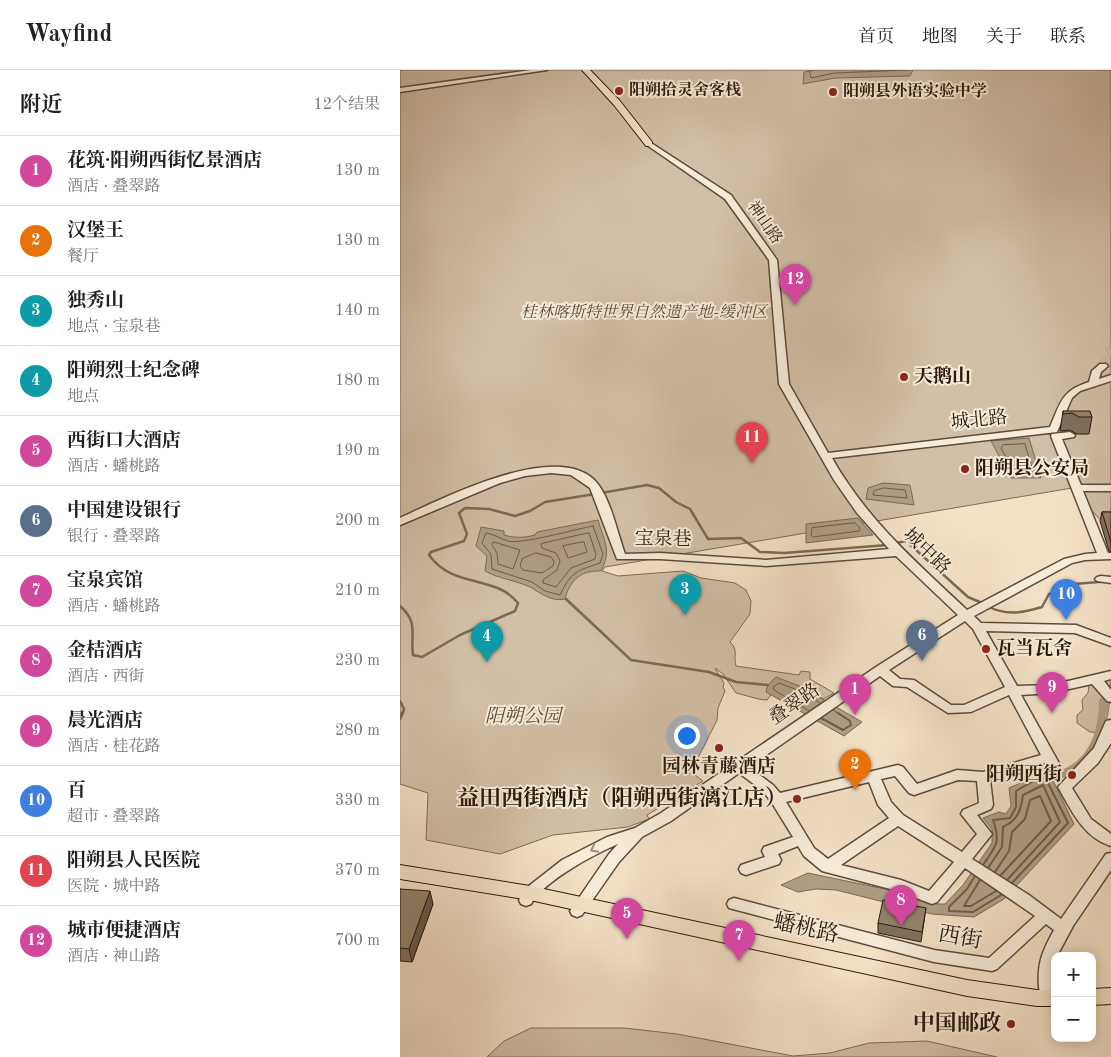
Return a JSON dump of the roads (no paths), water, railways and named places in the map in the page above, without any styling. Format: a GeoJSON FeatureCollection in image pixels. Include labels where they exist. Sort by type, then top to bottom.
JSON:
{"type":"FeatureCollection","features":[{"type":"Feature","properties":{"kind":"main road"},"geometry":{"type":"LineString","coordinates":[[586,70],[617,103],[649,144]]}},
{"type":"Feature","properties":{"kind":"main road","name":"蟠桃路"},"geometry":{"type":"LineString","coordinates":[[400,872],[528,896],[965,997],[1022,1005],[1051,1000]]}},
{"type":"Feature","properties":{"kind":"main road","name":"蟠桃路"},"geometry":{"type":"LineString","coordinates":[[400,881],[528,896]]}},
{"type":"Feature","properties":{"kind":"main road"},"geometry":{"type":"LineString","coordinates":[[1096,997],[1111,996]]}},
{"type":"Feature","properties":{"kind":"main road"},"geometry":{"type":"LineString","coordinates":[[1096,1005],[1111,1005]]}},
{"type":"Feature","properties":{"kind":"street"},"geometry":{"type":"LineString","coordinates":[[400,90],[544,70]]}},
{"type":"Feature","properties":{"kind":"street","name":"神山路"},"geometry":{"type":"LineString","coordinates":[[649,144],[728,196],[773,260],[782,362]]}},
{"type":"Feature","properties":{"kind":"street","name":"城中路"},"geometry":{"type":"LineString","coordinates":[[782,362],[784,384],[825,456],[861,511],[896,550],[978,627],[1050,762],[984,777]]}},
{"type":"Feature","properties":{"kind":"street"},"geometry":{"type":"LineString","coordinates":[[1093,383],[1097,371],[1103,366]]}},
{"type":"Feature","properties":{"kind":"street"},"geometry":{"type":"LineString","coordinates":[[1107,554],[1077,488],[1055,433],[1068,397],[1078,389],[1111,378]]}},
{"type":"Feature","properties":{"kind":"street"},"geometry":{"type":"LineString","coordinates":[[1055,433],[1107,554]]}},
{"type":"Feature","properties":{"kind":"street","name":"城北路"},"geometry":{"type":"LineString","coordinates":[[825,456],[1055,433],[1070,435]]}},
{"type":"Feature","properties":{"kind":"street","name":"宝泉巷"},"geometry":{"type":"LineString","coordinates":[[400,522],[461,494],[508,478],[547,469],[579,474],[592,484],[599,497],[620,557],[660,556],[766,563],[896,550]]}},
{"type":"Feature","properties":{"kind":"street"},"geometry":{"type":"LineString","coordinates":[[1077,488],[1111,488]]}},
{"type":"Feature","properties":{"kind":"street","name":"叠翠路"},"geometry":{"type":"LineString","coordinates":[[640,832],[740,767],[880,670],[967,615],[1068,561],[1107,554]]}},
{"type":"Feature","properties":{"kind":"street"},"geometry":{"type":"LineString","coordinates":[[978,627],[1076,629],[1111,642]]}},
{"type":"Feature","properties":{"kind":"street"},"geometry":{"type":"LineString","coordinates":[[880,670],[897,683],[910,683],[948,709],[954,710],[966,709],[1000,693],[1051,689],[1111,675]]}},
{"type":"Feature","properties":{"kind":"street"},"geometry":{"type":"LineString","coordinates":[[1096,680],[1111,698]]}},
{"type":"Feature","properties":{"kind":"street"},"geometry":{"type":"LineString","coordinates":[[1111,724],[1109,732],[1094,758],[1065,787],[1086,823],[1111,841]]}},
{"type":"Feature","properties":{"kind":"street"},"geometry":{"type":"LineString","coordinates":[[740,767],[768,788],[777,799],[800,840],[809,852],[827,867],[901,886],[932,898],[967,862],[985,834],[968,814],[986,804],[984,777],[957,775],[914,790],[898,770],[777,799]]}},
{"type":"Feature","properties":{"kind":"street"},"geometry":{"type":"LineString","coordinates":[[873,776],[885,804],[898,819],[1024,899],[1063,928]]}},
{"type":"Feature","properties":{"kind":"street"},"geometry":{"type":"LineString","coordinates":[[827,867],[898,819]]}},
{"type":"Feature","properties":{"kind":"street"},"geometry":{"type":"LineString","coordinates":[[528,896],[552,874],[591,850],[612,840],[640,832]]}},
{"type":"Feature","properties":{"kind":"street"},"geometry":{"type":"LineString","coordinates":[[579,908],[614,858],[640,832]]}},
{"type":"Feature","properties":{"kind":"street"},"geometry":{"type":"LineString","coordinates":[[746,869],[774,860],[769,851],[800,840]]}},
{"type":"Feature","properties":{"kind":"street"},"geometry":{"type":"LineString","coordinates":[[1052,997],[1046,965],[1063,928],[1101,877],[1111,858]]}},
{"type":"Feature","properties":{"kind":"street","name":"西街"},"geometry":{"type":"LineString","coordinates":[[734,904],[934,956],[992,964],[1046,916]]}},
{"type":"Feature","properties":{"kind":"water"},"geometry":{"type":"Polygon","coordinates":[[[816,70],[913,70],[910,76],[835,78],[803,84],[804,72],[816,70]]]}},
{"type":"Feature","properties":{"kind":"water"},"geometry":{"type":"Polygon","coordinates":[[[1029,438],[1041,478],[1011,478],[991,441],[1029,438]]]}},
{"type":"Feature","properties":{"kind":"water"},"geometry":{"type":"Polygon","coordinates":[[[883,483],[910,485],[914,505],[866,499],[868,488],[883,483]]]}},
{"type":"Feature","properties":{"kind":"water"},"geometry":{"type":"Polygon","coordinates":[[[858,518],[873,535],[806,543],[806,524],[858,518]]]}},
{"type":"Feature","properties":{"kind":"water"},"geometry":{"type":"Polygon","coordinates":[[[598,520],[606,546],[604,564],[601,571],[588,572],[577,578],[570,586],[565,599],[551,598],[530,587],[485,571],[487,556],[476,546],[481,527],[504,531],[504,535],[508,536],[523,537],[535,535],[537,532],[598,520]]]}},
{"type":"Feature","properties":{"kind":"water"},"geometry":{"type":"Polygon","coordinates":[[[776,677],[802,687],[862,722],[844,736],[766,692],[768,685],[776,677]]]}},
{"type":"Feature","properties":{"kind":"water"},"geometry":{"type":"Polygon","coordinates":[[[1044,768],[1047,768],[1074,824],[1004,899],[974,917],[932,914],[836,890],[816,889],[798,892],[781,885],[808,873],[904,893],[938,904],[945,904],[963,885],[992,843],[992,829],[983,818],[999,812],[1006,814],[1011,806],[1009,788],[1032,778],[1044,768]]]}},
{"type":"Feature","properties":{"kind":"waterway"},"geometry":{"type":"LineString","coordinates":[[601,493],[647,485],[659,488],[676,502],[690,509],[708,539],[741,538],[760,552],[784,553],[888,545]]}},
{"type":"Feature","properties":{"kind":"waterway"},"geometry":{"type":"LineString","coordinates":[[400,606],[412,623],[413,655],[422,657],[460,635],[515,611],[518,603],[509,594],[498,588],[450,573],[439,566],[429,555],[431,552],[464,541],[467,534],[459,513],[465,508],[489,509],[515,516],[530,511],[545,502],[595,494]]}},
{"type":"Feature","properties":{"kind":"waterway"},"geometry":{"type":"LineString","coordinates":[[896,543],[906,541],[968,597],[982,603]]}},
{"type":"Feature","properties":{"kind":"waterway"},"geometry":{"type":"LineString","coordinates":[[987,606],[1007,612],[1028,611],[1042,607],[1049,594],[1074,584],[1111,581]]}},
{"type":"Feature","properties":{"kind":"waterway"},"geometry":{"type":"LineString","coordinates":[[566,599],[631,660],[709,672],[736,682],[768,685]]}},
{"type":"Feature","properties":{"kind":"waterway"},"geometry":{"type":"LineString","coordinates":[[1051,777],[1068,772],[1079,765],[1092,750],[1101,730],[1104,700]]}},
{"type":"Feature","properties":{"kind":"waterway"},"geometry":{"type":"LineString","coordinates":[[400,701],[404,709],[402,715]]}},
{"type":"Feature","properties":{"kind":"waterway"},"geometry":{"type":"LineString","coordinates":[[400,719],[402,713]]}},
{"type":"Feature","properties":{"kind":"tunnel"},"geometry":{"type":"LineString","coordinates":[[1103,366],[1111,350]]}},
{"type":"Feature","properties":{"kind":"place","name":"阳朔拾灵舍客栈"},"geometry":{"type":"Point","coordinates":[619,91]}},
{"type":"Feature","properties":{"kind":"place","name":"阳朔县外语实验中学"},"geometry":{"type":"Point","coordinates":[833,92]}},
{"type":"Feature","properties":{"kind":"place","name":"城市便捷酒店"},"geometry":{"type":"Point","coordinates":[795,305]}},
{"type":"Feature","properties":{"kind":"place","name":"天鹅山"},"geometry":{"type":"Point","coordinates":[904,377]}},
{"type":"Feature","properties":{"kind":"place","name":"阳朔县人民医院"},"geometry":{"type":"Point","coordinates":[752,463]}},
{"type":"Feature","properties":{"kind":"place","name":"阳朔县公安局"},"geometry":{"type":"Point","coordinates":[965,469]}},
{"type":"Feature","properties":{"kind":"place","name":"独秀山"},"geometry":{"type":"Point","coordinates":[685,615]}},
{"type":"Feature","properties":{"kind":"place","name":"百"},"geometry":{"type":"Point","coordinates":[1066,620]}},
{"type":"Feature","properties":{"kind":"place","name":"瓦当瓦舍"},"geometry":{"type":"Point","coordinates":[986,649]}},
{"type":"Feature","properties":{"kind":"place","name":"中国建设银行"},"geometry":{"type":"Point","coordinates":[922,661]}},
{"type":"Feature","properties":{"kind":"place","name":"阳朔烈士纪念碑"},"geometry":{"type":"Point","coordinates":[487,662]}},
{"type":"Feature","properties":{"kind":"place","name":"晨光酒店"},"geometry":{"type":"Point","coordinates":[1052,713]}},
{"type":"Feature","properties":{"kind":"place","name":"花筑·阳朔西街忆景酒店"},"geometry":{"type":"Point","coordinates":[855,715]}},
{"type":"Feature","properties":{"kind":"place","name":"园林青藤酒店"},"geometry":{"type":"Point","coordinates":[719,748]}},
{"type":"Feature","properties":{"kind":"place","name":"阳朔西街"},"geometry":{"type":"Point","coordinates":[1072,775]}},
{"type":"Feature","properties":{"kind":"place","name":"汉堡王"},"geometry":{"type":"Point","coordinates":[855,790]}},
{"type":"Feature","properties":{"kind":"place","name":"益田西街酒店（阳朔西街漓江店）"},"geometry":{"type":"Point","coordinates":[797,799]}},
{"type":"Feature","properties":{"kind":"place","name":"金桔酒店"},"geometry":{"type":"Point","coordinates":[901,926]}},
{"type":"Feature","properties":{"kind":"place","name":"西街口大酒店"},"geometry":{"type":"Point","coordinates":[627,939]}},
{"type":"Feature","properties":{"kind":"place","name":"宝泉宾馆"},"geometry":{"type":"Point","coordinates":[739,961]}},
{"type":"Feature","properties":{"kind":"place","name":"中国邮政"},"geometry":{"type":"Point","coordinates":[1011,1024]}},
{"type":"Feature","properties":{"kind":"park label","name":"桂林喀斯特世界自然遗产地-缓冲区"},"geometry":{"type":"Point","coordinates":[644,313]}},
{"type":"Feature","properties":{"kind":"park label","name":"阳朔公园"},"geometry":{"type":"Point","coordinates":[523,717]}}]}
